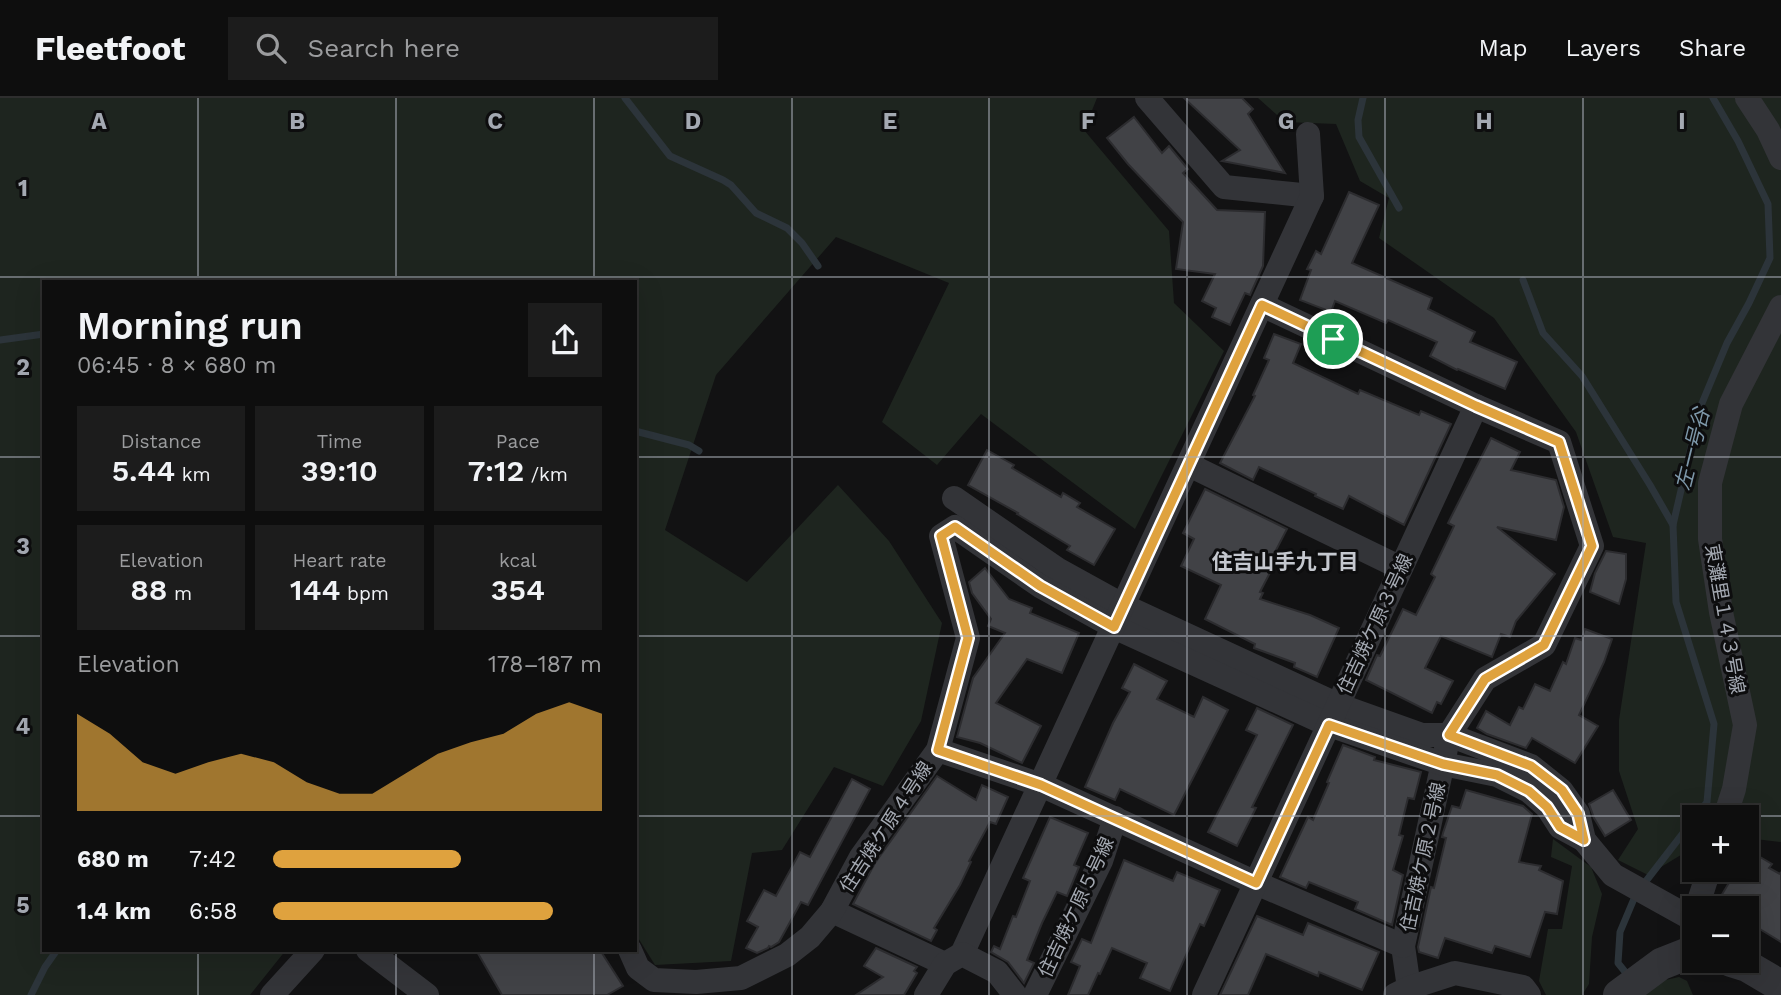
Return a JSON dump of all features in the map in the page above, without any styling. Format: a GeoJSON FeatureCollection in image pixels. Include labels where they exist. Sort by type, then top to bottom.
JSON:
{"type":"FeatureCollection","features":[{"type":"Feature","properties":{"kind":"street"},"geometry":{"type":"LineString","coordinates":[[1146,98],[1224,187],[1312,196]]}},
{"type":"Feature","properties":{"kind":"street"},"geometry":{"type":"LineString","coordinates":[[1747,98],[1768,130],[1781,158]]}},
{"type":"Feature","properties":{"kind":"street"},"geometry":{"type":"LineString","coordinates":[[926,995],[954,959],[1041,785],[1312,196],[1308,134]]}},
{"type":"Feature","properties":{"kind":"street","name":"住吉焼ケ原２号線"},"geometry":{"type":"LineString","coordinates":[[1262,305],[1559,442],[1592,546],[1544,645],[1485,679],[1449,735],[1403,946],[1401,991]]}},
{"type":"Feature","properties":{"kind":"street","name":"東灘里１４３号線"},"geometry":{"type":"LineString","coordinates":[[1729,805],[1745,725],[1721,612],[1710,539],[1710,483],[1731,404],[1781,307]]}},
{"type":"Feature","properties":{"kind":"street","name":"住吉焼ケ原３号線"},"geometry":{"type":"LineString","coordinates":[[1204,995],[1476,406]]}},
{"type":"Feature","properties":{"kind":"street"},"geometry":{"type":"LineString","coordinates":[[1189,465],[1401,568]]}},
{"type":"Feature","properties":{"kind":"street"},"geometry":{"type":"LineString","coordinates":[[954,498],[1057,569],[1119,616],[1443,764],[1497,775],[1529,791],[1547,807],[1560,827],[1584,840],[1613,875],[1682,910]]}},
{"type":"Feature","properties":{"kind":"street","name":"住吉焼ケ原４号線"},"geometry":{"type":"LineString","coordinates":[[631,952],[638,968],[654,981],[696,982],[741,978],[787,955],[810,937],[832,911],[861,857],[938,750],[968,638],[941,536],[955,527],[1040,586],[1119,616]]}},
{"type":"Feature","properties":{"kind":"street"},"geometry":{"type":"LineString","coordinates":[[1334,715],[1422,735],[1449,735],[1531,766],[1562,790],[1578,814],[1584,840]]}},
{"type":"Feature","properties":{"kind":"street"},"geometry":{"type":"LineString","coordinates":[[938,750],[1041,785],[1256,883],[1403,946]]}},
{"type":"Feature","properties":{"kind":"street","name":"住吉焼ケ原５号線"},"geometry":{"type":"LineString","coordinates":[[1035,995],[1101,861],[1115,818]]}},
{"type":"Feature","properties":{"kind":"street"},"geometry":{"type":"LineString","coordinates":[[832,911],[954,959],[997,972],[1015,995]]}},
{"type":"Feature","properties":{"kind":"street"},"geometry":{"type":"LineString","coordinates":[[272,995],[311,952]]}},
{"type":"Feature","properties":{"kind":"street"},"geometry":{"type":"LineString","coordinates":[[371,952],[427,995]]}},
{"type":"Feature","properties":{"kind":"street"},"geometry":{"type":"LineString","coordinates":[[1619,995],[1661,964],[1682,956]]}},
{"type":"Feature","properties":{"kind":"street"},"geometry":{"type":"LineString","coordinates":[[1401,991],[1455,973],[1523,987],[1529,995]]}},
{"type":"Feature","properties":{"kind":"street"},"geometry":{"type":"LineString","coordinates":[[1757,973],[1781,986]]}},
{"type":"Feature","properties":{"kind":"shaded area"},"geometry":{"type":"Polygon","coordinates":[[[0,98],[1097,98],[1084,130],[1169,231],[1174,303],[1224,351],[1135,529],[981,414],[937,465],[882,422],[949,283],[836,237],[716,375],[665,530],[747,582],[838,485],[889,541],[942,623],[921,721],[883,786],[834,767],[782,850],[752,853],[731,961],[655,965],[637,936],[637,280],[42,280],[42,952],[284,952],[250,995],[0,995],[0,98]]]}},
{"type":"Feature","properties":{"kind":"shaded area"},"geometry":{"type":"Polygon","coordinates":[[[1258,98],[1781,98],[1781,842],[1759,839],[1759,805],[1682,805],[1682,854],[1648,875],[1618,860],[1638,829],[1619,771],[1619,720],[1646,543],[1613,537],[1576,432],[1494,318],[1379,238],[1389,198],[1360,181],[1336,124],[1285,122],[1258,98]]]}},
{"type":"Feature","properties":{"kind":"shaded area"},"geometry":{"type":"Polygon","coordinates":[[[1553,839],[1591,867],[1602,894],[1592,937],[1589,984],[1582,995],[1546,995],[1539,981],[1548,929],[1562,929],[1572,866],[1551,857],[1553,839]]]}},
{"type":"Feature","properties":{"kind":"shaded area"},"geometry":{"type":"Polygon","coordinates":[[[1679,977],[1687,981],[1693,995],[1637,995],[1652,983],[1679,977]]]}},
{"type":"Feature","properties":{"kind":"building"},"geometry":{"type":"Polygon","coordinates":[[[1184,98],[1242,98],[1253,109],[1248,114],[1285,173],[1222,161],[1240,150],[1184,98]]]}},
{"type":"Feature","properties":{"kind":"building"},"geometry":{"type":"Polygon","coordinates":[[[1134,117],[1162,153],[1169,146],[1188,169],[1183,173],[1217,210],[1265,212],[1263,266],[1250,295],[1245,293],[1230,325],[1212,317],[1216,308],[1202,301],[1215,274],[1176,269],[1183,222],[1107,138],[1134,117]]]}},
{"type":"Feature","properties":{"kind":"building"},"geometry":{"type":"Polygon","coordinates":[[[1349,192],[1379,205],[1352,263],[1432,298],[1428,309],[1475,332],[1470,342],[1517,362],[1505,389],[1430,356],[1437,342],[1388,320],[1386,323],[1335,301],[1331,312],[1300,300],[1311,270],[1307,269],[1316,251],[1321,254],[1349,192]]]}},
{"type":"Feature","properties":{"kind":"building"},"geometry":{"type":"Polygon","coordinates":[[[1274,334],[1301,344],[1293,363],[1358,394],[1360,390],[1419,415],[1421,411],[1451,424],[1404,525],[1349,496],[1343,509],[1259,467],[1253,480],[1220,463],[1255,396],[1253,395],[1269,360],[1264,358],[1274,334]]]}},
{"type":"Feature","properties":{"kind":"building"},"geometry":{"type":"Polygon","coordinates":[[[1491,438],[1520,452],[1511,470],[1556,480],[1564,507],[1556,540],[1497,527],[1555,574],[1516,621],[1510,637],[1501,634],[1492,657],[1441,636],[1425,668],[1453,681],[1441,704],[1437,702],[1432,713],[1366,680],[1403,609],[1416,615],[1435,577],[1431,574],[1454,526],[1448,523],[1491,438]]]}},
{"type":"Feature","properties":{"kind":"building"},"geometry":{"type":"Polygon","coordinates":[[[987,450],[1061,497],[1063,493],[1080,503],[1077,507],[1115,529],[1094,565],[1067,550],[1070,546],[968,485],[987,450]]]}},
{"type":"Feature","properties":{"kind":"building"},"geometry":{"type":"Polygon","coordinates":[[[1205,489],[1287,529],[1273,556],[1277,559],[1260,592],[1263,593],[1260,599],[1310,615],[1339,628],[1317,677],[1294,667],[1295,663],[1254,648],[1255,644],[1205,619],[1221,585],[1181,566],[1194,539],[1183,533],[1205,489]]]}},
{"type":"Feature","properties":{"kind":"building"},"geometry":{"type":"Polygon","coordinates":[[[1606,551],[1626,554],[1626,579],[1619,604],[1590,592],[1595,573],[1606,551]]]}},
{"type":"Feature","properties":{"kind":"building"},"geometry":{"type":"Polygon","coordinates":[[[985,568],[1009,599],[1032,608],[1030,613],[1079,633],[1062,673],[1027,659],[996,703],[1041,726],[1022,763],[980,743],[957,737],[973,678],[1005,633],[988,626],[991,619],[972,593],[969,582],[985,568]]]}},
{"type":"Feature","properties":{"kind":"building"},"geometry":{"type":"Polygon","coordinates":[[[1585,629],[1612,639],[1579,715],[1598,726],[1575,763],[1532,738],[1526,748],[1477,728],[1486,711],[1510,725],[1519,707],[1523,709],[1535,684],[1550,691],[1563,662],[1566,664],[1575,638],[1581,640],[1585,629]]]}},
{"type":"Feature","properties":{"kind":"building"},"geometry":{"type":"Polygon","coordinates":[[[1134,664],[1167,681],[1157,699],[1194,717],[1203,697],[1228,710],[1174,815],[1120,789],[1115,800],[1085,787],[1130,692],[1122,688],[1134,664]]]}},
{"type":"Feature","properties":{"kind":"building"},"geometry":{"type":"Polygon","coordinates":[[[1257,708],[1293,725],[1252,807],[1256,808],[1237,846],[1208,832],[1257,735],[1246,730],[1257,708]]]}},
{"type":"Feature","properties":{"kind":"building"},"geometry":{"type":"Polygon","coordinates":[[[1343,745],[1375,757],[1374,760],[1421,772],[1414,799],[1408,798],[1399,835],[1403,836],[1393,870],[1403,875],[1392,925],[1355,909],[1358,902],[1309,882],[1306,888],[1280,877],[1308,817],[1313,820],[1343,745]]]}},
{"type":"Feature","properties":{"kind":"building"},"geometry":{"type":"Polygon","coordinates":[[[937,776],[976,800],[982,785],[1008,797],[996,824],[990,822],[969,861],[971,862],[960,885],[934,928],[937,930],[931,941],[853,904],[875,863],[937,776]]]}},
{"type":"Feature","properties":{"kind":"building"},"geometry":{"type":"Polygon","coordinates":[[[852,779],[870,789],[808,905],[801,902],[779,942],[757,953],[746,948],[758,927],[747,921],[764,890],[776,896],[800,852],[810,857],[852,779]]]}},
{"type":"Feature","properties":{"kind":"building"},"geometry":{"type":"Polygon","coordinates":[[[1466,790],[1523,806],[1532,814],[1519,862],[1541,866],[1539,870],[1563,881],[1557,914],[1545,912],[1530,957],[1495,946],[1492,953],[1445,938],[1438,958],[1419,952],[1431,887],[1434,888],[1446,838],[1442,837],[1443,833],[1452,806],[1460,808],[1466,790]]]}},
{"type":"Feature","properties":{"kind":"building"},"geometry":{"type":"Polygon","coordinates":[[[1613,790],[1631,820],[1605,836],[1589,804],[1613,790]]]}},
{"type":"Feature","properties":{"kind":"building"},"geometry":{"type":"Polygon","coordinates":[[[1050,817],[1088,833],[1074,865],[1079,867],[1067,896],[1057,892],[1042,923],[1027,960],[1034,963],[1024,983],[1008,962],[991,952],[994,946],[1000,949],[1013,916],[1016,917],[1030,881],[1023,878],[1050,817]]]}},
{"type":"Feature","properties":{"kind":"building"},"geometry":{"type":"Polygon","coordinates":[[[1759,856],[1772,864],[1769,868],[1780,874],[1781,872],[1781,942],[1759,929],[1759,896],[1721,896],[1729,882],[1759,882],[1759,856]]]}},
{"type":"Feature","properties":{"kind":"building"},"geometry":{"type":"Polygon","coordinates":[[[1124,860],[1173,881],[1177,872],[1220,890],[1204,926],[1200,924],[1170,991],[1140,978],[1147,963],[1112,948],[1088,995],[1068,995],[1080,966],[1071,962],[1082,939],[1091,943],[1124,860]]]}},
{"type":"Feature","properties":{"kind":"building"},"geometry":{"type":"Polygon","coordinates":[[[1257,916],[1303,935],[1308,923],[1379,952],[1362,990],[1319,972],[1318,976],[1266,954],[1248,995],[1220,995],[1257,916]]]}},
{"type":"Feature","properties":{"kind":"building"},"geometry":{"type":"Polygon","coordinates":[[[876,948],[917,967],[914,971],[917,973],[904,995],[856,995],[883,977],[864,966],[876,948]]]}},
{"type":"Feature","properties":{"kind":"building"},"geometry":{"type":"Polygon","coordinates":[[[477,952],[601,952],[623,986],[607,995],[502,995],[477,952]]]}},
{"type":"Feature","properties":{"kind":"waterway"},"geometry":{"type":"LineString","coordinates":[[625,98],[670,156],[731,185],[756,213],[787,228],[802,243],[818,266]]}},
{"type":"Feature","properties":{"kind":"waterway"},"geometry":{"type":"LineString","coordinates":[[1363,98],[1358,120],[1359,137],[1399,208]]}},
{"type":"Feature","properties":{"kind":"waterway","name":"左一号谷"},"geometry":{"type":"LineString","coordinates":[[1705,805],[1714,724],[1676,602],[1673,525],[1700,408],[1727,343],[1770,258],[1768,204],[1738,141],[1713,98]]}},
{"type":"Feature","properties":{"kind":"waterway"},"geometry":{"type":"LineString","coordinates":[[1523,280],[1543,333],[1582,376],[1673,525]]}},
{"type":"Feature","properties":{"kind":"waterway"},"geometry":{"type":"LineString","coordinates":[[0,340],[42,334]]}},
{"type":"Feature","properties":{"kind":"waterway"},"geometry":{"type":"LineString","coordinates":[[637,432],[689,445],[699,451]]}},
{"type":"Feature","properties":{"kind":"waterway","name":"左一号谷"},"geometry":{"type":"LineString","coordinates":[[1630,978],[1618,963],[1620,932],[1636,894],[1682,835]]}},
{"type":"Feature","properties":{"kind":"waterway"},"geometry":{"type":"LineString","coordinates":[[31,995],[56,952]]}},
{"type":"Feature","properties":{"kind":"district","name":"住吉山手九丁目"},"geometry":{"type":"Point","coordinates":[1285,561]}},
{"type":"Feature","properties":{"kind":"route"},"geometry":{"type":"LineString","coordinates":[[1262,305],[1333,339],[1559,442],[1592,546],[1544,645],[1485,679],[1449,735],[1531,766],[1562,790],[1578,814],[1584,840],[1560,827],[1547,807],[1529,791],[1497,775],[1443,764],[1329,725],[1256,883],[1041,785],[938,750],[968,638],[941,536],[955,527],[1040,586],[1114,627],[1262,305]]}}]}
